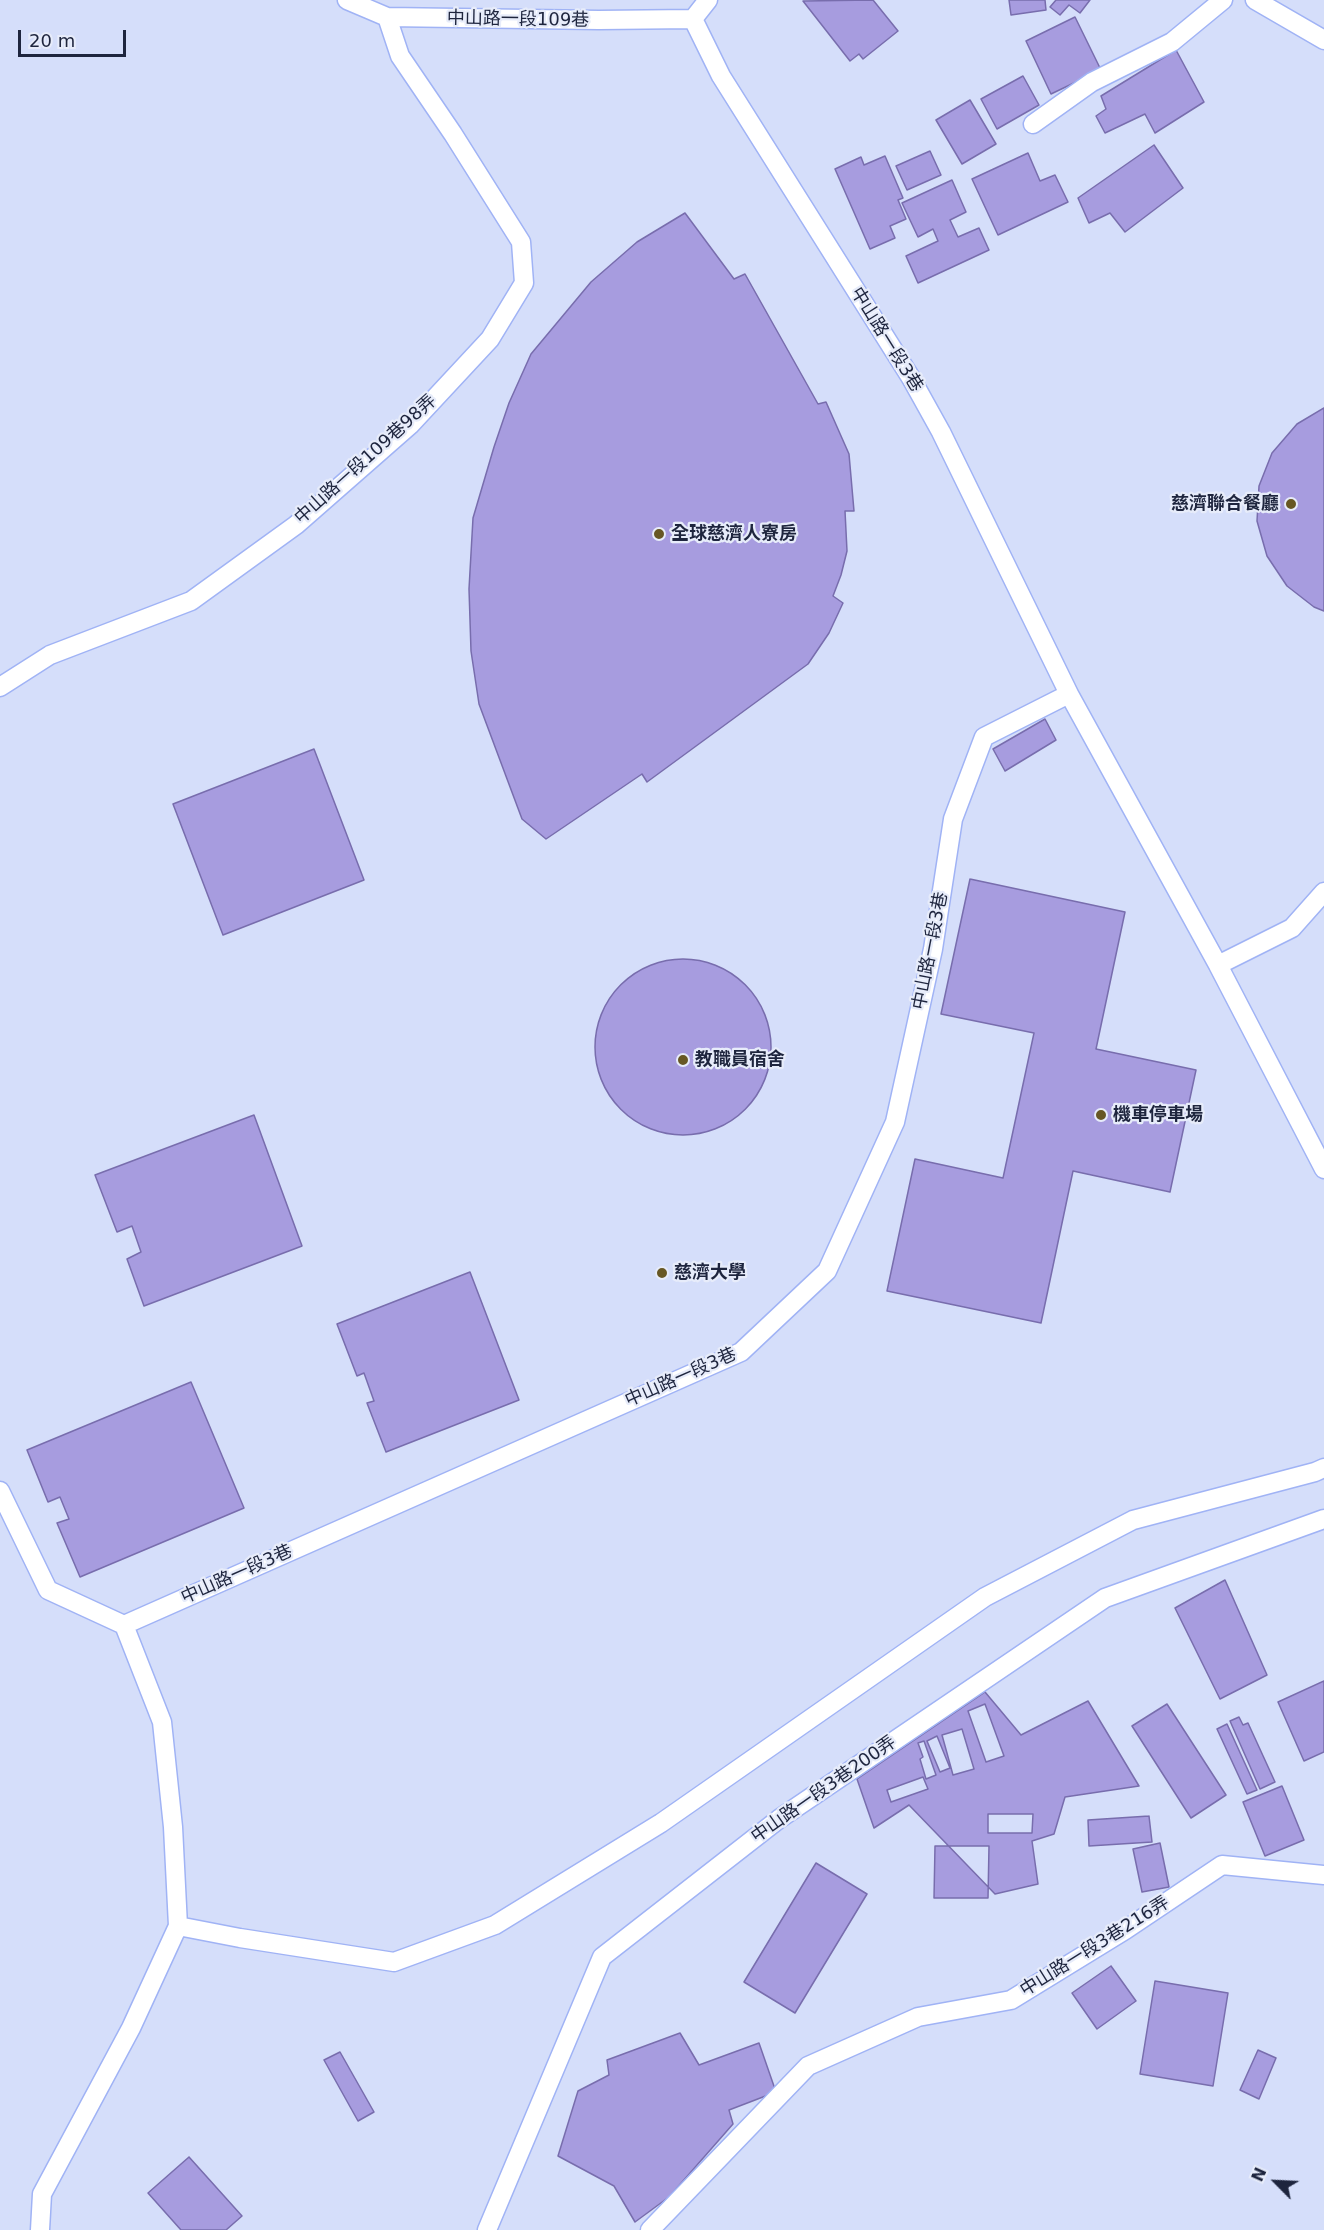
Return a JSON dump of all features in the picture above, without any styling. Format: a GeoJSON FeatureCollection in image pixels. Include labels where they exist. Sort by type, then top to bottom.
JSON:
{"type":"FeatureCollection","features":[{"type":"Feature","properties":{"kind":"lane","name":"中山路一段109巷"},"geometry":{"type":"LineString","coordinates":[[347,0],[387,17],[693,19]]}},
{"type":"Feature","properties":{"kind":"lane"},"geometry":{"type":"LineString","coordinates":[[693,19],[708,0]]}},
{"type":"Feature","properties":{"kind":"lane"},"geometry":{"type":"LineString","coordinates":[[1034,124],[1092,81],[1172,42],[1223,0]]}},
{"type":"Feature","properties":{"kind":"lane"},"geometry":{"type":"LineString","coordinates":[[1255,0],[1324,40]]}},
{"type":"Feature","properties":{"kind":"lane","name":"中山路一段109巷98弄"},"geometry":{"type":"LineString","coordinates":[[0,687],[50,655],[191,601],[296,525],[410,425],[490,339],[524,283],[521,243],[453,134],[400,56],[387,17]]}},
{"type":"Feature","properties":{"kind":"lane","name":"中山路一段3巷"},"geometry":{"type":"LineString","coordinates":[[693,19],[721,76],[921,396],[941,432],[1069,694],[1218,964],[1324,1169]]}},
{"type":"Feature","properties":{"kind":"lane","name":"中山路一段3巷"},"geometry":{"type":"LineString","coordinates":[[124,1625],[741,1352],[827,1271],[895,1122],[933,949],[953,819],[984,737],[1069,694]]}},
{"type":"Feature","properties":{"kind":"lane"},"geometry":{"type":"LineString","coordinates":[[1218,964],[1292,928],[1324,892]]}},
{"type":"Feature","properties":{"kind":"lane"},"geometry":{"type":"LineString","coordinates":[[178,1926],[394,1962],[495,1925],[661,1823],[985,1597],[1133,1521],[1324,1468]]}},
{"type":"Feature","properties":{"kind":"lane"},"geometry":{"type":"LineString","coordinates":[[0,1491],[48,1590],[124,1625],[162,1722],[173,1827],[178,1926],[131,2028],[42,2194],[40,2230]]}},
{"type":"Feature","properties":{"kind":"lane","name":"中山路一段3巷200弄"},"geometry":{"type":"LineString","coordinates":[[487,2230],[602,1957],[779,1819],[1105,1598],[1324,1519]]}},
{"type":"Feature","properties":{"kind":"lane","name":"中山路一段3巷216弄"},"geometry":{"type":"LineString","coordinates":[[650,2230],[808,2066],[918,2017],[1011,2000],[1125,1930],[1222,1865],[1324,1875]]}},
{"type":"Feature","properties":{"kind":"building"},"geometry":{"type":"Polygon","coordinates":[[[873,0],[898,31],[863,59],[859,54],[850,61],[803,1],[873,0]]]}},
{"type":"Feature","properties":{"kind":"building"},"geometry":{"type":"Polygon","coordinates":[[[1009,0],[1045,0],[1046,10],[1011,15],[1009,0]]]}},
{"type":"Feature","properties":{"kind":"building"},"geometry":{"type":"Polygon","coordinates":[[[1056,0],[1090,0],[1080,13],[1069,5],[1060,15],[1050,7],[1056,0]]]}},
{"type":"Feature","properties":{"kind":"building"},"geometry":{"type":"Polygon","coordinates":[[[1075,17],[1101,70],[1051,94],[1026,41],[1075,17]]]}},
{"type":"Feature","properties":{"kind":"building"},"geometry":{"type":"Polygon","coordinates":[[[1176,50],[1204,102],[1155,133],[1145,114],[1105,133],[1096,116],[1106,109],[1101,96],[1176,50]]]}},
{"type":"Feature","properties":{"kind":"building"},"geometry":{"type":"Polygon","coordinates":[[[1023,76],[1039,105],[997,129],[981,99],[1023,76]]]}},
{"type":"Feature","properties":{"kind":"building"},"geometry":{"type":"Polygon","coordinates":[[[970,100],[996,144],[962,164],[936,120],[970,100]]]}},
{"type":"Feature","properties":{"kind":"building"},"geometry":{"type":"Polygon","coordinates":[[[1154,145],[1183,188],[1125,232],[1110,213],[1089,223],[1078,198],[1154,145]]]}},
{"type":"Feature","properties":{"kind":"building"},"geometry":{"type":"Polygon","coordinates":[[[930,151],[941,175],[907,190],[896,166],[930,151]]]}},
{"type":"Feature","properties":{"kind":"building"},"geometry":{"type":"Polygon","coordinates":[[[1028,153],[1040,181],[1055,175],[1068,202],[998,235],[972,179],[1028,153]]]}},
{"type":"Feature","properties":{"kind":"building"},"geometry":{"type":"Polygon","coordinates":[[[885,156],[903,198],[898,200],[906,219],[890,226],[895,238],[870,249],[835,169],[861,157],[864,165],[885,156]]]}},
{"type":"Feature","properties":{"kind":"building"},"geometry":{"type":"Polygon","coordinates":[[[952,180],[966,212],[950,220],[958,237],[979,228],[989,250],[918,283],[906,256],[938,241],[933,229],[918,237],[902,203],[952,180]]]}},
{"type":"Feature","properties":{"kind":"building","name":"全球慈濟人寮房"},"geometry":{"type":"Polygon","coordinates":[[[685,213],[734,279],[745,274],[818,404],[826,402],[849,454],[854,511],[845,511],[847,551],[833,596],[843,603],[829,633],[808,664],[647,782],[642,774],[546,839],[522,819],[479,704],[471,651],[469,589],[473,518],[509,403],[531,354],[591,282],[637,242],[685,213]]]}},
{"type":"Feature","properties":{"kind":"building","name":"慈濟聯合餐廳"},"geometry":{"type":"Polygon","coordinates":[[[1324,408],[1324,611],[1314,607],[1287,586],[1267,556],[1257,521],[1259,486],[1272,453],[1297,424],[1324,408]]]}},
{"type":"Feature","properties":{"kind":"building"},"geometry":{"type":"Polygon","coordinates":[[[1045,719],[1056,740],[1005,771],[993,749],[1045,719]]]}},
{"type":"Feature","properties":{"kind":"building"},"geometry":{"type":"Polygon","coordinates":[[[314,749],[364,880],[223,935],[173,804],[314,749]]]}},
{"type":"Feature","properties":{"kind":"building","name":"機車停車場"},"geometry":{"type":"Polygon","coordinates":[[[970,879],[1125,912],[1096,1049],[1196,1070],[1170,1192],[1073,1171],[1041,1323],[887,1291],[915,1159],[1003,1178],[1034,1033],[941,1014],[970,879]]]}},
{"type":"Feature","properties":{"kind":"building","name":"教職員宿舍"},"geometry":{"type":"Polygon","coordinates":[[[683,959],[700,960],[717,965],[745,985],[765,1013],[770,1030],[770,1064],[765,1081],[745,1109],[717,1129],[700,1134],[683,1135],[666,1134],[649,1129],[621,1109],[601,1081],[596,1064],[595,1047],[596,1030],[601,1013],[621,985],[649,965],[666,960],[683,959]]]}},
{"type":"Feature","properties":{"kind":"building"},"geometry":{"type":"Polygon","coordinates":[[[254,1115],[302,1246],[144,1306],[127,1259],[141,1252],[132,1226],[117,1232],[95,1175],[254,1115]]]}},
{"type":"Feature","properties":{"kind":"building"},"geometry":{"type":"Polygon","coordinates":[[[470,1272],[519,1400],[386,1452],[367,1403],[374,1401],[364,1373],[357,1376],[337,1324],[470,1272]]]}},
{"type":"Feature","properties":{"kind":"building"},"geometry":{"type":"Polygon","coordinates":[[[191,1382],[244,1508],[80,1577],[57,1523],[69,1519],[60,1497],[48,1502],[27,1450],[191,1382]]]}},
{"type":"Feature","properties":{"kind":"building"},"geometry":{"type":"Polygon","coordinates":[[[1225,1580],[1267,1675],[1220,1699],[1175,1608],[1225,1580]]]}},
{"type":"Feature","properties":{"kind":"building"},"geometry":{"type":"Polygon","coordinates":[[[1324,1681],[1324,1752],[1304,1761],[1278,1702],[1324,1681]]]}},
{"type":"Feature","properties":{"kind":"building"},"geometry":{"type":"Polygon","coordinates":[[[985,1692],[1021,1735],[1088,1701],[1139,1786],[1065,1797],[1054,1834],[1032,1841],[1038,1884],[995,1894],[909,1805],[874,1828],[857,1779],[985,1692]]]}},
{"type":"Feature","properties":{"kind":"building"},"geometry":{"type":"Polygon","coordinates":[[[985,1704],[1004,1756],[986,1762],[968,1711],[985,1704]]]}},
{"type":"Feature","properties":{"kind":"building"},"geometry":{"type":"Polygon","coordinates":[[[1167,1704],[1226,1795],[1191,1818],[1132,1726],[1167,1704]]]}},
{"type":"Feature","properties":{"kind":"building"},"geometry":{"type":"Polygon","coordinates":[[[1239,1717],[1243,1725],[1248,1723],[1275,1782],[1260,1789],[1230,1721],[1239,1717]]]}},
{"type":"Feature","properties":{"kind":"building"},"geometry":{"type":"Polygon","coordinates":[[[1227,1724],[1257,1790],[1247,1794],[1217,1729],[1227,1724]]]}},
{"type":"Feature","properties":{"kind":"building"},"geometry":{"type":"Polygon","coordinates":[[[962,1729],[974,1769],[953,1775],[942,1735],[962,1729]]]}},
{"type":"Feature","properties":{"kind":"building"},"geometry":{"type":"Polygon","coordinates":[[[937,1736],[950,1768],[940,1772],[927,1741],[937,1736]]]}},
{"type":"Feature","properties":{"kind":"building"},"geometry":{"type":"Polygon","coordinates":[[[924,1741],[936,1775],[926,1779],[920,1759],[923,1757],[918,1743],[924,1741]]]}},
{"type":"Feature","properties":{"kind":"building"},"geometry":{"type":"Polygon","coordinates":[[[923,1777],[928,1789],[891,1802],[887,1790],[923,1777]]]}},
{"type":"Feature","properties":{"kind":"building"},"geometry":{"type":"Polygon","coordinates":[[[1282,1786],[1304,1840],[1265,1856],[1243,1802],[1282,1786]]]}},
{"type":"Feature","properties":{"kind":"building"},"geometry":{"type":"Polygon","coordinates":[[[988,1814],[1033,1814],[1032,1833],[988,1833],[988,1814]]]}},
{"type":"Feature","properties":{"kind":"building"},"geometry":{"type":"Polygon","coordinates":[[[1149,1816],[1152,1842],[1089,1846],[1088,1820],[1149,1816]]]}},
{"type":"Feature","properties":{"kind":"building"},"geometry":{"type":"Polygon","coordinates":[[[1160,1843],[1169,1887],[1142,1892],[1133,1849],[1160,1843]]]}},
{"type":"Feature","properties":{"kind":"building"},"geometry":{"type":"Polygon","coordinates":[[[935,1846],[989,1846],[988,1898],[934,1898],[935,1846]]]}},
{"type":"Feature","properties":{"kind":"building"},"geometry":{"type":"Polygon","coordinates":[[[816,1863],[867,1894],[795,2013],[744,1982],[816,1863]]]}},
{"type":"Feature","properties":{"kind":"building"},"geometry":{"type":"Polygon","coordinates":[[[1111,1966],[1136,2001],[1097,2029],[1072,1993],[1111,1966]]]}},
{"type":"Feature","properties":{"kind":"building"},"geometry":{"type":"Polygon","coordinates":[[[1155,1981],[1228,1993],[1213,2086],[1140,2074],[1155,1981]]]}},
{"type":"Feature","properties":{"kind":"building"},"geometry":{"type":"Polygon","coordinates":[[[680,2033],[699,2065],[759,2043],[776,2092],[729,2110],[733,2124],[669,2197],[635,2222],[614,2186],[558,2156],[578,2091],[609,2075],[607,2060],[680,2033]]]}},
{"type":"Feature","properties":{"kind":"building"},"geometry":{"type":"Polygon","coordinates":[[[1258,2050],[1276,2058],[1259,2099],[1240,2090],[1258,2050]]]}},
{"type":"Feature","properties":{"kind":"building"},"geometry":{"type":"Polygon","coordinates":[[[340,2052],[374,2112],[358,2121],[324,2060],[340,2052]]]}},
{"type":"Feature","properties":{"kind":"building"},"geometry":{"type":"Polygon","coordinates":[[[189,2157],[242,2216],[226,2230],[181,2230],[148,2193],[189,2157]]]}},
{"type":"Feature","properties":{"kind":"place","name":"慈濟聯合餐廳"},"geometry":{"type":"Point","coordinates":[1291,504]}},
{"type":"Feature","properties":{"kind":"place","name":"全球慈濟人寮房"},"geometry":{"type":"Point","coordinates":[659,534]}},
{"type":"Feature","properties":{"kind":"place","name":"教職員宿舍"},"geometry":{"type":"Point","coordinates":[683,1060]}},
{"type":"Feature","properties":{"kind":"place","name":"機車停車場"},"geometry":{"type":"Point","coordinates":[1101,1115]}},
{"type":"Feature","properties":{"kind":"place","name":"慈濟大學"},"geometry":{"type":"Point","coordinates":[662,1273]}}]}
